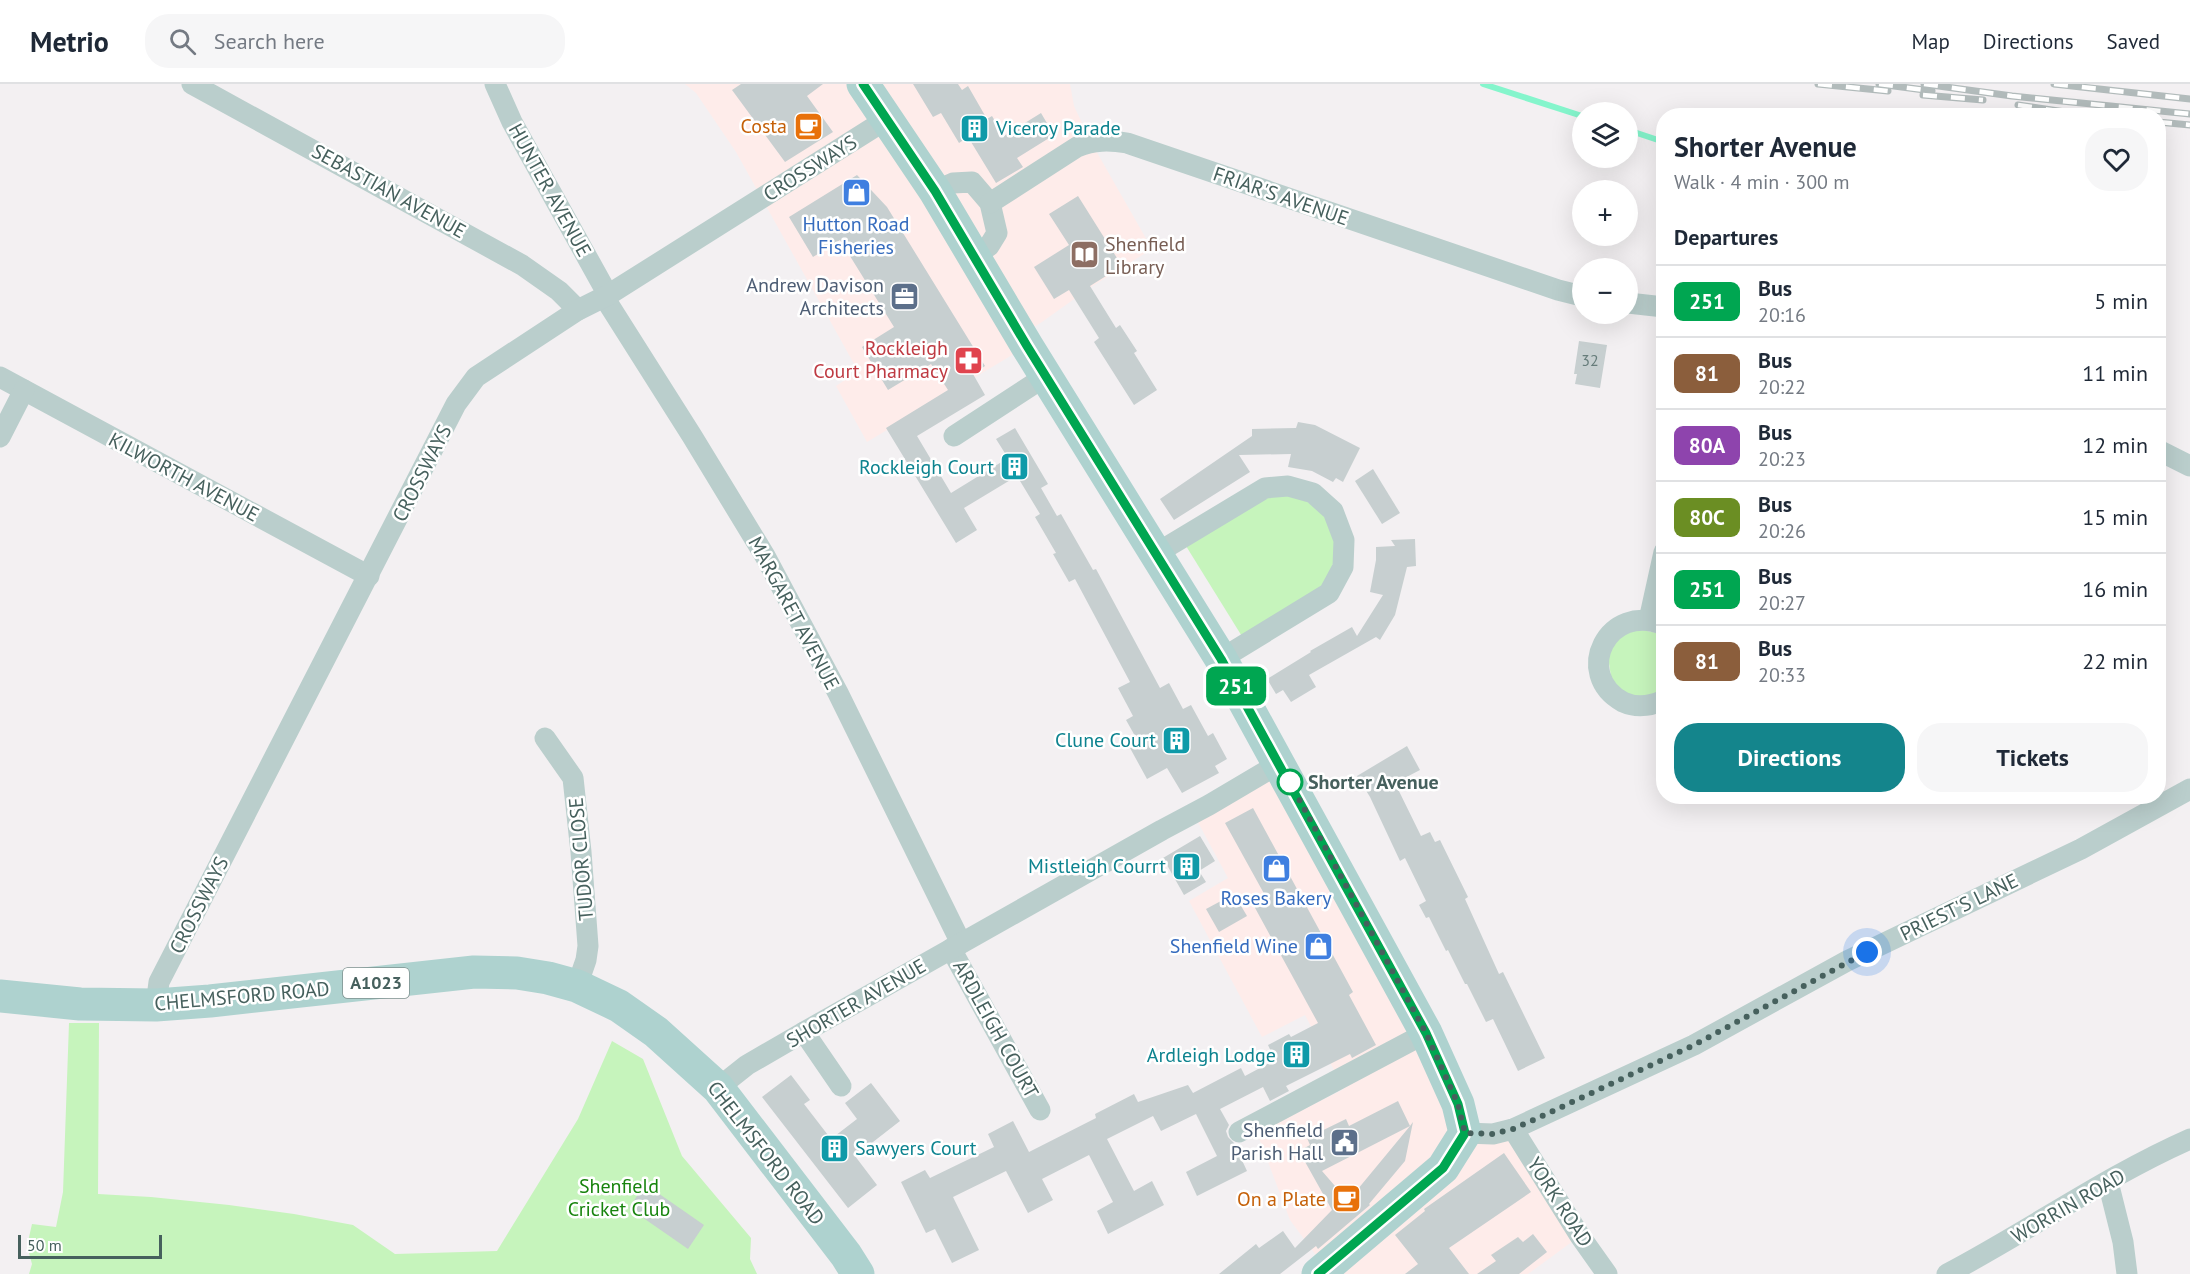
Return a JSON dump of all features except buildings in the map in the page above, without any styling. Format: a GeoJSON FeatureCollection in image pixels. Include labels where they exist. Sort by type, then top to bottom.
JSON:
{"type":"FeatureCollection","features":[{"type":"Feature","properties":{"kind":"main road"},"geometry":{"type":"LineString","coordinates":[[863,84],[935,191],[1221,659],[1426,1033],[1458,1104],[1465,1133],[1443,1168],[1318,1274]]}},
{"type":"Feature","properties":{"kind":"main road","name":"CHELMSFORD ROAD"},"geometry":{"type":"LineString","coordinates":[[0,996],[80,1004],[156,1005],[474,972],[518,972],[577,986],[619,1006],[656,1032],[718,1088],[846,1255],[858,1274]]}},
{"type":"Feature","properties":{"kind":"street","name":"SEBASTIAN AVENUE"},"geometry":{"type":"LineString","coordinates":[[192,84],[522,265],[560,291],[578,310]]}},
{"type":"Feature","properties":{"kind":"street","name":"HUNTER AVENUE"},"geometry":{"type":"LineString","coordinates":[[495,84],[512,122],[606,296]]}},
{"type":"Feature","properties":{"kind":"street","name":"CROSSWAYS"},"geometry":{"type":"LineString","coordinates":[[156,1005],[159,982],[456,404],[466,389],[477,377],[578,310],[606,296],[887,119]]}},
{"type":"Feature","properties":{"kind":"street","name":"FRIAR'S AVENUE"},"geometry":{"type":"LineString","coordinates":[[990,203],[1077,147],[1100,141],[1127,143],[1572,294]]}},
{"type":"Feature","properties":{"kind":"street"},"geometry":{"type":"LineString","coordinates":[[935,191],[953,183],[972,182],[990,203],[996,233],[989,246],[975,256]]}},
{"type":"Feature","properties":{"kind":"street","name":"MARGARET AVENUE"},"geometry":{"type":"LineString","coordinates":[[606,296],[765,556],[838,693],[956,946]]}},
{"type":"Feature","properties":{"kind":"street"},"geometry":{"type":"LineString","coordinates":[[1638,304],[1656,306]]}},
{"type":"Feature","properties":{"kind":"street"},"geometry":{"type":"LineString","coordinates":[[954,436],[1046,376]]}},
{"type":"Feature","properties":{"kind":"street","name":"KILWORTH AVENUE"},"geometry":{"type":"LineString","coordinates":[[0,377],[369,576]]}},
{"type":"Feature","properties":{"kind":"street"},"geometry":{"type":"LineString","coordinates":[[0,437],[24,390]]}},
{"type":"Feature","properties":{"kind":"street"},"geometry":{"type":"LineString","coordinates":[[2166,454],[2190,466]]}},
{"type":"Feature","properties":{"kind":"street"},"geometry":{"type":"LineString","coordinates":[[1157,553],[1264,488],[1288,486],[1313,493],[1333,511],[1344,540],[1343,567],[1329,593],[1221,659]]}},
{"type":"Feature","properties":{"kind":"street"},"geometry":{"type":"LineString","coordinates":[[1656,623],[1637,620],[1625,622],[1615,629],[1606,638],[1601,648],[1599,672],[1605,686],[1614,696],[1627,704],[1641,706],[1656,704]]}},
{"type":"Feature","properties":{"kind":"street","name":"TUDOR CLOSE"},"geometry":{"type":"LineString","coordinates":[[545,738],[573,778],[588,946],[577,986]]}},
{"type":"Feature","properties":{"kind":"street","name":"SHORTER AVENUE"},"geometry":{"type":"LineString","coordinates":[[718,1088],[747,1065],[804,1032],[1162,830],[1209,806],[1280,763]]}},
{"type":"Feature","properties":{"kind":"street","name":"PRIEST'S LANE"},"geometry":{"type":"LineString","coordinates":[[2166,802],[2190,789]]}},
{"type":"Feature","properties":{"kind":"street","name":"PRIEST'S LANE"},"geometry":{"type":"LineString","coordinates":[[1465,1133],[1493,1134],[1513,1129],[1694,1045],[1847,961],[2081,849],[2163,804]]}},
{"type":"Feature","properties":{"kind":"street","name":"ARDLEIGH COURT"},"geometry":{"type":"LineString","coordinates":[[956,946],[1040,1110]]}},
{"type":"Feature","properties":{"kind":"street"},"geometry":{"type":"LineString","coordinates":[[804,1032],[841,1086]]}},
{"type":"Feature","properties":{"kind":"street"},"geometry":{"type":"LineString","coordinates":[[1239,1132],[1426,1033]]}},
{"type":"Feature","properties":{"kind":"street","name":"YORK ROAD"},"geometry":{"type":"LineString","coordinates":[[1513,1129],[1580,1236],[1607,1274]]}},
{"type":"Feature","properties":{"kind":"street","name":"WORRIN ROAD"},"geometry":{"type":"LineString","coordinates":[[1947,1274],[1991,1251],[2108,1182],[2190,1139]]}},
{"type":"Feature","properties":{"kind":"street"},"geometry":{"type":"LineString","coordinates":[[2108,1182],[2123,1242],[2127,1274]]}},
{"type":"Feature","properties":{"kind":"shaded area"},"geometry":{"type":"Polygon","coordinates":[[[685,84],[1070,84],[1074,106],[1091,142],[1152,249],[1021,335],[1027,346],[867,442],[836,386],[858,371],[736,152],[696,93],[685,84]]]}},
{"type":"Feature","properties":{"kind":"shaded area"},"geometry":{"type":"Polygon","coordinates":[[[1280,763],[1465,1133],[1513,1129],[1580,1236],[1528,1274],[1330,1274],[1290,1220],[1257,1133],[1344,1089],[1305,1015],[1262,1037],[1189,901],[1228,878],[1193,813],[1280,763]]]}},
{"type":"Feature","properties":{"kind":"green space"},"geometry":{"type":"Polygon","coordinates":[[[1286,493],[1320,507],[1340,539],[1326,588],[1243,638],[1186,546],[1269,496],[1286,493]]]}},
{"type":"Feature","properties":{"kind":"green space"},"geometry":{"type":"Polygon","coordinates":[[[1631,628],[1656,633],[1656,694],[1636,697],[1612,683],[1607,650],[1631,628]]]}},
{"type":"Feature","properties":{"kind":"green space","name":"Shenfield Cricket Club"},"geometry":{"type":"Polygon","coordinates":[[[69,1023],[99,1023],[98,1194],[229,1205],[353,1225],[395,1254],[497,1251],[578,1119],[612,1041],[643,1059],[682,1156],[751,1238],[750,1259],[757,1274],[29,1274],[32,1264],[27,1246],[32,1224],[56,1227],[63,1192],[69,1023]]]}},
{"type":"Feature","properties":{"kind":"waterway"},"geometry":{"type":"LineString","coordinates":[[1483,84],[1572,113]]}},
{"type":"Feature","properties":{"kind":"waterway"},"geometry":{"type":"LineString","coordinates":[[1638,133],[1656,139]]}},
{"type":"Feature","properties":{"kind":"railway"},"geometry":{"type":"LineString","coordinates":[[1818,84],[1888,91]]}},
{"type":"Feature","properties":{"kind":"railway"},"geometry":{"type":"LineString","coordinates":[[1879,84],[1932,91]]}},
{"type":"Feature","properties":{"kind":"railway"},"geometry":{"type":"LineString","coordinates":[[1924,84],[2131,108]]}},
{"type":"Feature","properties":{"kind":"railway"},"geometry":{"type":"LineString","coordinates":[[2054,84],[2190,99]]}},
{"type":"Feature","properties":{"kind":"railway"},"geometry":{"type":"LineString","coordinates":[[1923,95],[1983,100]]}},
{"type":"Feature","properties":{"kind":"railway"},"geometry":{"type":"LineString","coordinates":[[2018,105],[2038,108]]}},
{"type":"Feature","properties":{"kind":"railway"},"geometry":{"type":"LineString","coordinates":[[2166,112],[2190,114]]}},
{"type":"Feature","properties":{"kind":"railway"},"geometry":{"type":"LineString","coordinates":[[2166,123],[2190,125]]}},
{"type":"Feature","properties":{"kind":"bus line","name":"251"},"geometry":{"type":"LineString","coordinates":[[863,84],[935,191],[1027,346],[1221,659],[1295,790],[1426,1033],[1458,1104],[1465,1133],[1443,1168],[1318,1274]]}},
{"type":"Feature","properties":{"kind":"place","name":"Costa"},"geometry":{"type":"Point","coordinates":[808,126]}},
{"type":"Feature","properties":{"kind":"place","name":"Viceroy Parade"},"geometry":{"type":"Point","coordinates":[975,128]}},
{"type":"Feature","properties":{"kind":"place","name":"Hutton Road Fisheries"},"geometry":{"type":"Point","coordinates":[856,193]}},
{"type":"Feature","properties":{"kind":"place","name":"Shenfield Library"},"geometry":{"type":"Point","coordinates":[1084,255]}},
{"type":"Feature","properties":{"kind":"place","name":"Andrew Davison Architects"},"geometry":{"type":"Point","coordinates":[905,296]}},
{"type":"Feature","properties":{"kind":"place","name":"Rockleigh Court Pharmacy"},"geometry":{"type":"Point","coordinates":[969,360]}},
{"type":"Feature","properties":{"kind":"place","name":"Rockleigh Court"},"geometry":{"type":"Point","coordinates":[1015,467]}},
{"type":"Feature","properties":{"kind":"place","name":"Clune Court"},"geometry":{"type":"Point","coordinates":[1177,740]}},
{"type":"Feature","properties":{"kind":"place","name":"Shorter Avenue"},"geometry":{"type":"Point","coordinates":[1290,782]}},
{"type":"Feature","properties":{"kind":"place","name":"Mistleigh Courrt"},"geometry":{"type":"Point","coordinates":[1187,866]}},
{"type":"Feature","properties":{"kind":"place","name":"Roses Bakery"},"geometry":{"type":"Point","coordinates":[1276,868]}},
{"type":"Feature","properties":{"kind":"place","name":"Shenfield Wine"},"geometry":{"type":"Point","coordinates":[1319,946]}},
{"type":"Feature","properties":{"kind":"place","name":"Ardleigh Lodge"},"geometry":{"type":"Point","coordinates":[1297,1055]}},
{"type":"Feature","properties":{"kind":"place","name":"Shenfield Parish Hall"},"geometry":{"type":"Point","coordinates":[1344,1142]}},
{"type":"Feature","properties":{"kind":"place","name":"Sawyers Court"},"geometry":{"type":"Point","coordinates":[834,1148]}},
{"type":"Feature","properties":{"kind":"place","name":"On a Plate"},"geometry":{"type":"Point","coordinates":[1347,1199]}},
{"type":"Feature","properties":{"kind":"route"},"geometry":{"type":"LineString","coordinates":[[1290,782],[1287,777],[1426,1033],[1458,1104],[1465,1133],[1493,1134],[1513,1129],[1551,1112],[1694,1045],[1867,952]]}}]}
